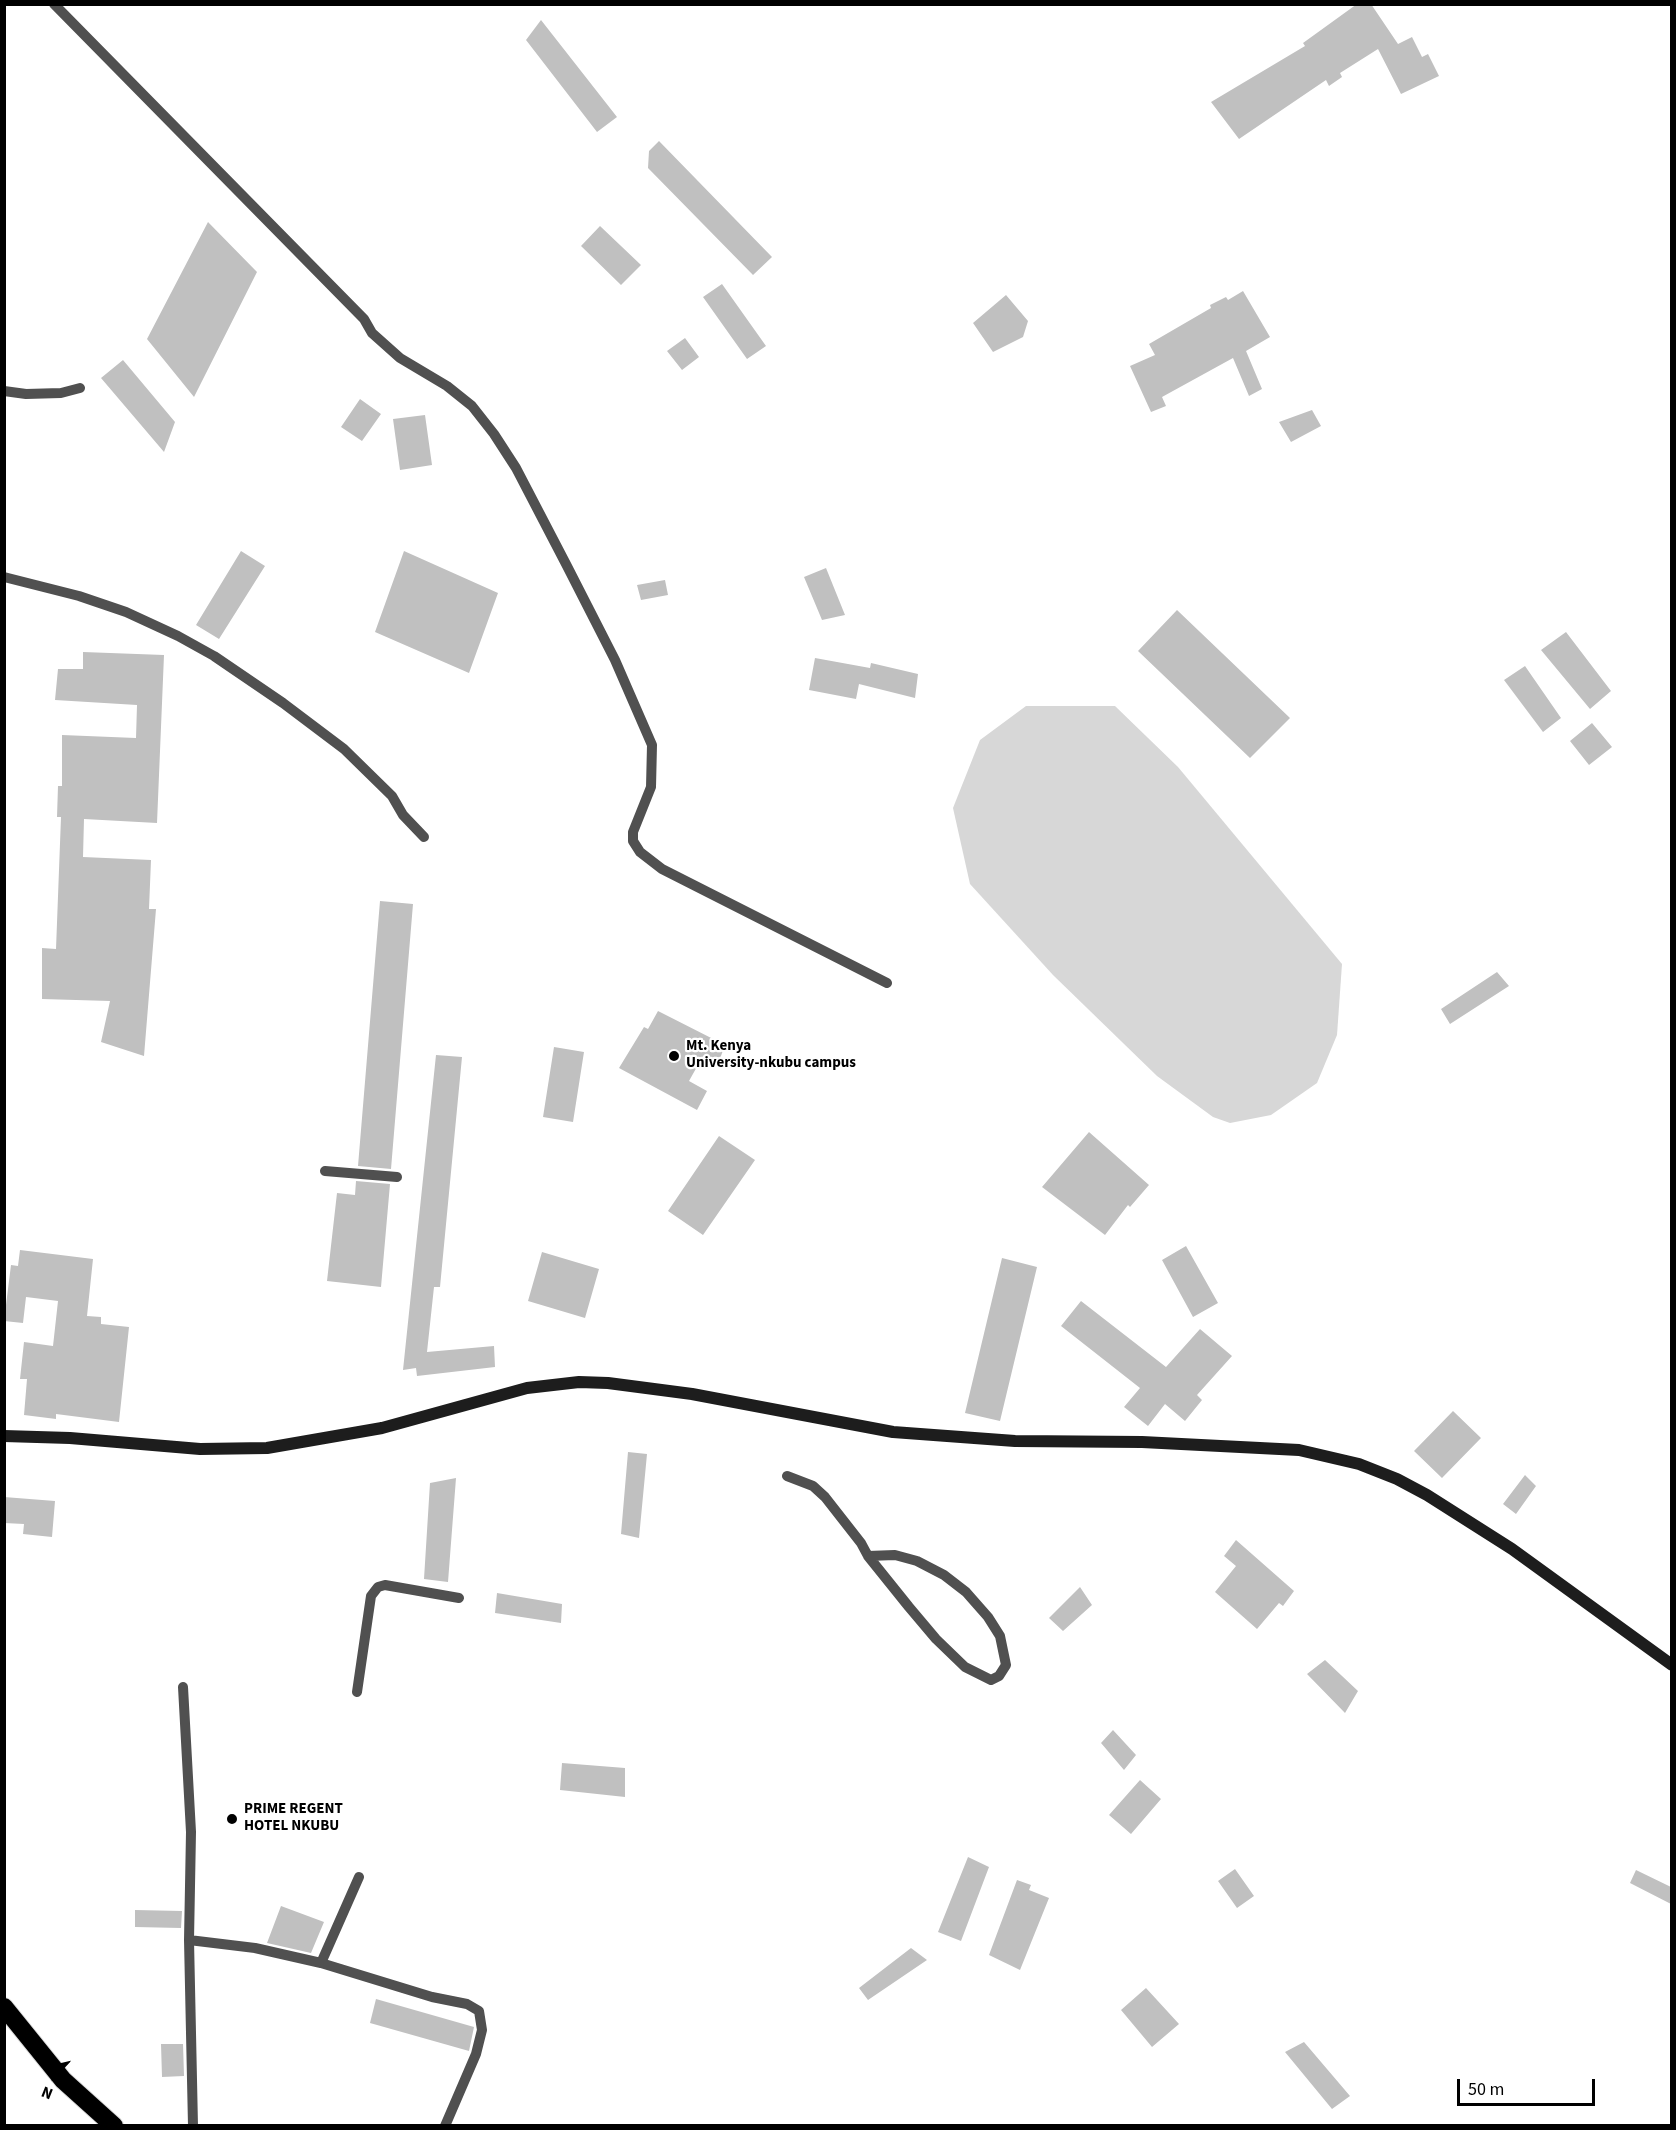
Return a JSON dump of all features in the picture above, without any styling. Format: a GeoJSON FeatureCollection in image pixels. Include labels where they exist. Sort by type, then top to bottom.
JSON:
{"type":"FeatureCollection","features":[{"type":"Feature","properties":{"kind":"highway"},"geometry":{"type":"LineString","coordinates":[[4,2007],[63,2080],[114,2126]]}},
{"type":"Feature","properties":{"kind":"street"},"geometry":{"type":"LineString","coordinates":[[4,1436],[70,1438],[200,1449],[267,1448],[382,1428],[527,1388],[579,1382],[608,1383],[692,1394],[892,1432],[1016,1441],[1142,1442],[1299,1450],[1359,1464],[1397,1479],[1427,1495],[1512,1549],[1671,1665]]}},
{"type":"Feature","properties":{"kind":"lane"},"geometry":{"type":"LineString","coordinates":[[54,4],[364,319],[372,333],[400,358],[447,386],[472,405],[494,434],[546,523],[615,660],[652,745],[651,787],[633,832],[633,842],[640,852],[662,869],[887,983]]}},
{"type":"Feature","properties":{"kind":"lane"},"geometry":{"type":"LineString","coordinates":[[4,391],[26,394],[60,393],[80,388]]}},
{"type":"Feature","properties":{"kind":"lane"},"geometry":{"type":"LineString","coordinates":[[4,577],[79,596],[126,612],[178,636],[214,657],[284,703],[344,749],[392,796],[403,815],[424,837]]}},
{"type":"Feature","properties":{"kind":"lane"},"geometry":{"type":"LineString","coordinates":[[325,1171],[397,1177]]}},
{"type":"Feature","properties":{"kind":"lane"},"geometry":{"type":"LineString","coordinates":[[787,1476],[813,1486],[825,1497],[868,1556],[936,1639],[965,1666],[991,1680],[999,1676],[1006,1665],[1000,1636],[988,1617],[966,1592],[944,1575],[917,1561],[895,1555],[868,1556]]}},
{"type":"Feature","properties":{"kind":"lane"},"geometry":{"type":"LineString","coordinates":[[357,1692],[371,1596],[378,1587],[385,1585],[459,1598]]}},
{"type":"Feature","properties":{"kind":"lane"},"geometry":{"type":"LineString","coordinates":[[183,1688],[191,1832],[189,1940],[193,2126]]}},
{"type":"Feature","properties":{"kind":"lane"},"geometry":{"type":"LineString","coordinates":[[321,1963],[359,1877]]}},
{"type":"Feature","properties":{"kind":"lane"},"geometry":{"type":"LineString","coordinates":[[189,1940],[255,1948],[321,1963],[432,1997],[467,2004],[479,2011],[482,2030],[476,2054],[445,2126]]}},
{"type":"Feature","properties":{"kind":"shaded area"},"geometry":{"type":"Polygon","coordinates":[[[1026,706],[1115,706],[1178,767],[1342,964],[1337,1035],[1317,1083],[1271,1115],[1230,1123],[1213,1117],[1157,1076],[1053,975],[970,884],[953,808],[980,740],[1026,706]]]}},
{"type":"Feature","properties":{"kind":"building"},"geometry":{"type":"Polygon","coordinates":[[[1357,4],[1371,4],[1398,44],[1412,37],[1422,57],[1428,54],[1439,76],[1401,94],[1378,49],[1340,73],[1342,77],[1329,86],[1326,80],[1239,139],[1211,102],[1305,46],[1303,43],[1357,4]]]}},
{"type":"Feature","properties":{"kind":"building"},"geometry":{"type":"Polygon","coordinates":[[[541,20],[617,117],[597,132],[526,40],[541,20]]]}},
{"type":"Feature","properties":{"kind":"building"},"geometry":{"type":"Polygon","coordinates":[[[659,141],[772,257],[753,275],[648,168],[649,151],[659,141]]]}},
{"type":"Feature","properties":{"kind":"building"},"geometry":{"type":"Polygon","coordinates":[[[208,222],[257,272],[194,397],[147,339],[208,222]]]}},
{"type":"Feature","properties":{"kind":"building"},"geometry":{"type":"Polygon","coordinates":[[[600,226],[641,265],[621,285],[581,246],[600,226]]]}},
{"type":"Feature","properties":{"kind":"building"},"geometry":{"type":"Polygon","coordinates":[[[722,284],[766,346],[747,359],[703,297],[722,284]]]}},
{"type":"Feature","properties":{"kind":"building"},"geometry":{"type":"Polygon","coordinates":[[[1243,291],[1270,337],[1246,351],[1262,389],[1249,396],[1233,358],[1162,397],[1166,406],[1151,412],[1130,366],[1155,355],[1149,344],[1211,308],[1210,305],[1226,297],[1228,300],[1243,291]]]}},
{"type":"Feature","properties":{"kind":"building"},"geometry":{"type":"Polygon","coordinates":[[[1006,295],[1028,321],[1023,337],[993,352],[973,323],[1006,295]]]}},
{"type":"Feature","properties":{"kind":"building"},"geometry":{"type":"Polygon","coordinates":[[[685,338],[699,357],[682,370],[667,351],[685,338]]]}},
{"type":"Feature","properties":{"kind":"building"},"geometry":{"type":"Polygon","coordinates":[[[123,360],[175,422],[164,452],[101,378],[123,360]]]}},
{"type":"Feature","properties":{"kind":"building"},"geometry":{"type":"Polygon","coordinates":[[[360,399],[381,414],[362,441],[341,427],[360,399]]]}},
{"type":"Feature","properties":{"kind":"building"},"geometry":{"type":"Polygon","coordinates":[[[1312,410],[1321,426],[1291,442],[1279,422],[1312,410]]]}},
{"type":"Feature","properties":{"kind":"building"},"geometry":{"type":"Polygon","coordinates":[[[425,415],[432,465],[400,470],[393,419],[425,415]]]}},
{"type":"Feature","properties":{"kind":"building"},"geometry":{"type":"Polygon","coordinates":[[[241,551],[265,566],[219,639],[196,625],[241,551]]]}},
{"type":"Feature","properties":{"kind":"building"},"geometry":{"type":"Polygon","coordinates":[[[404,551],[498,593],[469,673],[375,632],[404,551]]]}},
{"type":"Feature","properties":{"kind":"building"},"geometry":{"type":"Polygon","coordinates":[[[826,568],[845,615],[822,620],[804,577],[826,568]]]}},
{"type":"Feature","properties":{"kind":"building"},"geometry":{"type":"Polygon","coordinates":[[[665,580],[668,595],[641,600],[637,585],[665,580]]]}},
{"type":"Feature","properties":{"kind":"building"},"geometry":{"type":"Polygon","coordinates":[[[1177,610],[1290,718],[1250,758],[1138,651],[1177,610]]]}},
{"type":"Feature","properties":{"kind":"building"},"geometry":{"type":"Polygon","coordinates":[[[1566,632],[1611,691],[1590,709],[1541,650],[1566,632]]]}},
{"type":"Feature","properties":{"kind":"building"},"geometry":{"type":"Polygon","coordinates":[[[83,652],[164,655],[157,823],[84,819],[83,857],[151,860],[149,909],[156,909],[144,1056],[101,1042],[110,1001],[42,999],[42,948],[56,949],[61,817],[57,817],[58,786],[62,786],[62,735],[136,738],[137,705],[55,700],[58,669],[83,669],[83,652]]]}},
{"type":"Feature","properties":{"kind":"building"},"geometry":{"type":"Polygon","coordinates":[[[815,658],[870,668],[871,663],[918,674],[915,698],[859,684],[856,699],[809,690],[815,658]]]}},
{"type":"Feature","properties":{"kind":"building"},"geometry":{"type":"Polygon","coordinates":[[[1525,666],[1561,718],[1543,732],[1504,680],[1525,666]]]}},
{"type":"Feature","properties":{"kind":"building"},"geometry":{"type":"Polygon","coordinates":[[[1592,723],[1612,747],[1589,765],[1570,741],[1592,723]]]}},
{"type":"Feature","properties":{"kind":"building"},"geometry":{"type":"Polygon","coordinates":[[[380,901],[413,904],[391,1169],[358,1166],[380,901]]]}},
{"type":"Feature","properties":{"kind":"building"},"geometry":{"type":"Polygon","coordinates":[[[1497,972],[1509,986],[1450,1024],[1441,1009],[1497,972]]]}},
{"type":"Feature","properties":{"kind":"building"},"geometry":{"type":"Polygon","coordinates":[[[658,1011],[725,1045],[718,1064],[703,1056],[689,1081],[707,1091],[697,1110],[619,1068],[644,1027],[648,1029],[658,1011]]]}},
{"type":"Feature","properties":{"kind":"building"},"geometry":{"type":"Polygon","coordinates":[[[554,1047],[584,1052],[573,1122],[543,1117],[554,1047]]]}},
{"type":"Feature","properties":{"kind":"building"},"geometry":{"type":"Polygon","coordinates":[[[436,1055],[462,1057],[440,1287],[434,1287],[427,1352],[494,1346],[495,1367],[417,1376],[416,1368],[403,1370],[436,1055]]]}},
{"type":"Feature","properties":{"kind":"building"},"geometry":{"type":"Polygon","coordinates":[[[1089,1132],[1149,1185],[1130,1207],[1128,1205],[1105,1235],[1042,1187],[1089,1132]]]}},
{"type":"Feature","properties":{"kind":"building"},"geometry":{"type":"Polygon","coordinates":[[[719,1136],[755,1160],[703,1235],[668,1211],[719,1136]]]}},
{"type":"Feature","properties":{"kind":"building"},"geometry":{"type":"Polygon","coordinates":[[[356,1181],[390,1184],[381,1287],[327,1281],[337,1193],[355,1195],[356,1181]]]}},
{"type":"Feature","properties":{"kind":"building"},"geometry":{"type":"Polygon","coordinates":[[[1186,1246],[1218,1303],[1193,1317],[1162,1260],[1186,1246]]]}},
{"type":"Feature","properties":{"kind":"building"},"geometry":{"type":"Polygon","coordinates":[[[20,1250],[93,1259],[87,1316],[101,1317],[101,1324],[129,1327],[119,1422],[56,1414],[56,1419],[24,1415],[27,1379],[20,1379],[24,1342],[53,1346],[58,1301],[26,1297],[23,1323],[4,1321],[11,1265],[18,1266],[20,1250]]]}},
{"type":"Feature","properties":{"kind":"building"},"geometry":{"type":"Polygon","coordinates":[[[542,1252],[599,1269],[585,1318],[528,1301],[542,1252]]]}},
{"type":"Feature","properties":{"kind":"building"},"geometry":{"type":"Polygon","coordinates":[[[1002,1258],[1037,1267],[1000,1421],[965,1413],[1002,1258]]]}},
{"type":"Feature","properties":{"kind":"building"},"geometry":{"type":"Polygon","coordinates":[[[1081,1301],[1166,1367],[1200,1329],[1232,1356],[1197,1395],[1202,1400],[1185,1421],[1165,1404],[1148,1426],[1124,1407],[1140,1388],[1061,1326],[1081,1301]]]}},
{"type":"Feature","properties":{"kind":"building"},"geometry":{"type":"Polygon","coordinates":[[[1453,1411],[1481,1438],[1442,1478],[1414,1451],[1453,1411]]]}},
{"type":"Feature","properties":{"kind":"building"},"geometry":{"type":"Polygon","coordinates":[[[628,1452],[647,1454],[639,1538],[621,1534],[628,1452]]]}},
{"type":"Feature","properties":{"kind":"building"},"geometry":{"type":"Polygon","coordinates":[[[1525,1475],[1536,1486],[1516,1514],[1503,1504],[1525,1475]]]}},
{"type":"Feature","properties":{"kind":"building"},"geometry":{"type":"Polygon","coordinates":[[[456,1478],[448,1582],[424,1579],[430,1483],[456,1478]]]}},
{"type":"Feature","properties":{"kind":"building"},"geometry":{"type":"Polygon","coordinates":[[[4,1497],[55,1501],[52,1537],[23,1534],[24,1524],[4,1523],[4,1497]]]}},
{"type":"Feature","properties":{"kind":"building"},"geometry":{"type":"Polygon","coordinates":[[[1236,1540],[1294,1591],[1283,1606],[1279,1603],[1257,1629],[1215,1592],[1236,1566],[1224,1556],[1236,1540]]]}},
{"type":"Feature","properties":{"kind":"building"},"geometry":{"type":"Polygon","coordinates":[[[1080,1587],[1092,1605],[1063,1631],[1049,1618],[1080,1587]]]}},
{"type":"Feature","properties":{"kind":"building"},"geometry":{"type":"Polygon","coordinates":[[[497,1593],[562,1604],[561,1623],[495,1613],[497,1593]]]}},
{"type":"Feature","properties":{"kind":"building"},"geometry":{"type":"Polygon","coordinates":[[[1325,1660],[1358,1691],[1345,1713],[1307,1674],[1325,1660]]]}},
{"type":"Feature","properties":{"kind":"building"},"geometry":{"type":"Polygon","coordinates":[[[1113,1730],[1136,1755],[1124,1770],[1101,1743],[1113,1730]]]}},
{"type":"Feature","properties":{"kind":"building"},"geometry":{"type":"Polygon","coordinates":[[[562,1763],[625,1768],[625,1797],[560,1790],[562,1763]]]}},
{"type":"Feature","properties":{"kind":"building"},"geometry":{"type":"Polygon","coordinates":[[[1140,1780],[1161,1799],[1131,1834],[1109,1815],[1140,1780]]]}},
{"type":"Feature","properties":{"kind":"building"},"geometry":{"type":"Polygon","coordinates":[[[968,1857],[989,1867],[961,1941],[938,1932],[968,1857]]]}},
{"type":"Feature","properties":{"kind":"building"},"geometry":{"type":"Polygon","coordinates":[[[1235,1869],[1254,1896],[1237,1908],[1218,1881],[1235,1869]]]}},
{"type":"Feature","properties":{"kind":"building"},"geometry":{"type":"Polygon","coordinates":[[[1636,1870],[1671,1887],[1671,1904],[1630,1883],[1636,1870]]]}},
{"type":"Feature","properties":{"kind":"building"},"geometry":{"type":"Polygon","coordinates":[[[1017,1880],[1031,1885],[1029,1890],[1049,1898],[1020,1970],[989,1955],[1017,1880]]]}},
{"type":"Feature","properties":{"kind":"building"},"geometry":{"type":"Polygon","coordinates":[[[281,1906],[324,1922],[311,1953],[267,1943],[281,1906]]]}},
{"type":"Feature","properties":{"kind":"building"},"geometry":{"type":"Polygon","coordinates":[[[135,1910],[182,1911],[181,1928],[135,1927],[135,1910]]]}},
{"type":"Feature","properties":{"kind":"building"},"geometry":{"type":"Polygon","coordinates":[[[911,1948],[927,1960],[868,2000],[859,1988],[911,1948]]]}},
{"type":"Feature","properties":{"kind":"building"},"geometry":{"type":"Polygon","coordinates":[[[1146,1988],[1179,2024],[1152,2047],[1121,2010],[1146,1988]]]}},
{"type":"Feature","properties":{"kind":"building"},"geometry":{"type":"Polygon","coordinates":[[[376,1999],[474,2027],[469,2051],[370,2023],[376,1999]]]}},
{"type":"Feature","properties":{"kind":"building"},"geometry":{"type":"Polygon","coordinates":[[[1304,2042],[1350,2096],[1332,2109],[1285,2052],[1304,2042]]]}},
{"type":"Feature","properties":{"kind":"building"},"geometry":{"type":"Polygon","coordinates":[[[161,2044],[183,2044],[184,2076],[162,2077],[161,2044]]]}},
{"type":"Feature","properties":{"kind":"place","name":"Mt. Kenya University-nkubu campus"},"geometry":{"type":"Point","coordinates":[674,1056]}},
{"type":"Feature","properties":{"kind":"place","name":"PRIME REGENT HOTEL NKUBU"},"geometry":{"type":"Point","coordinates":[232,1819]}}]}
